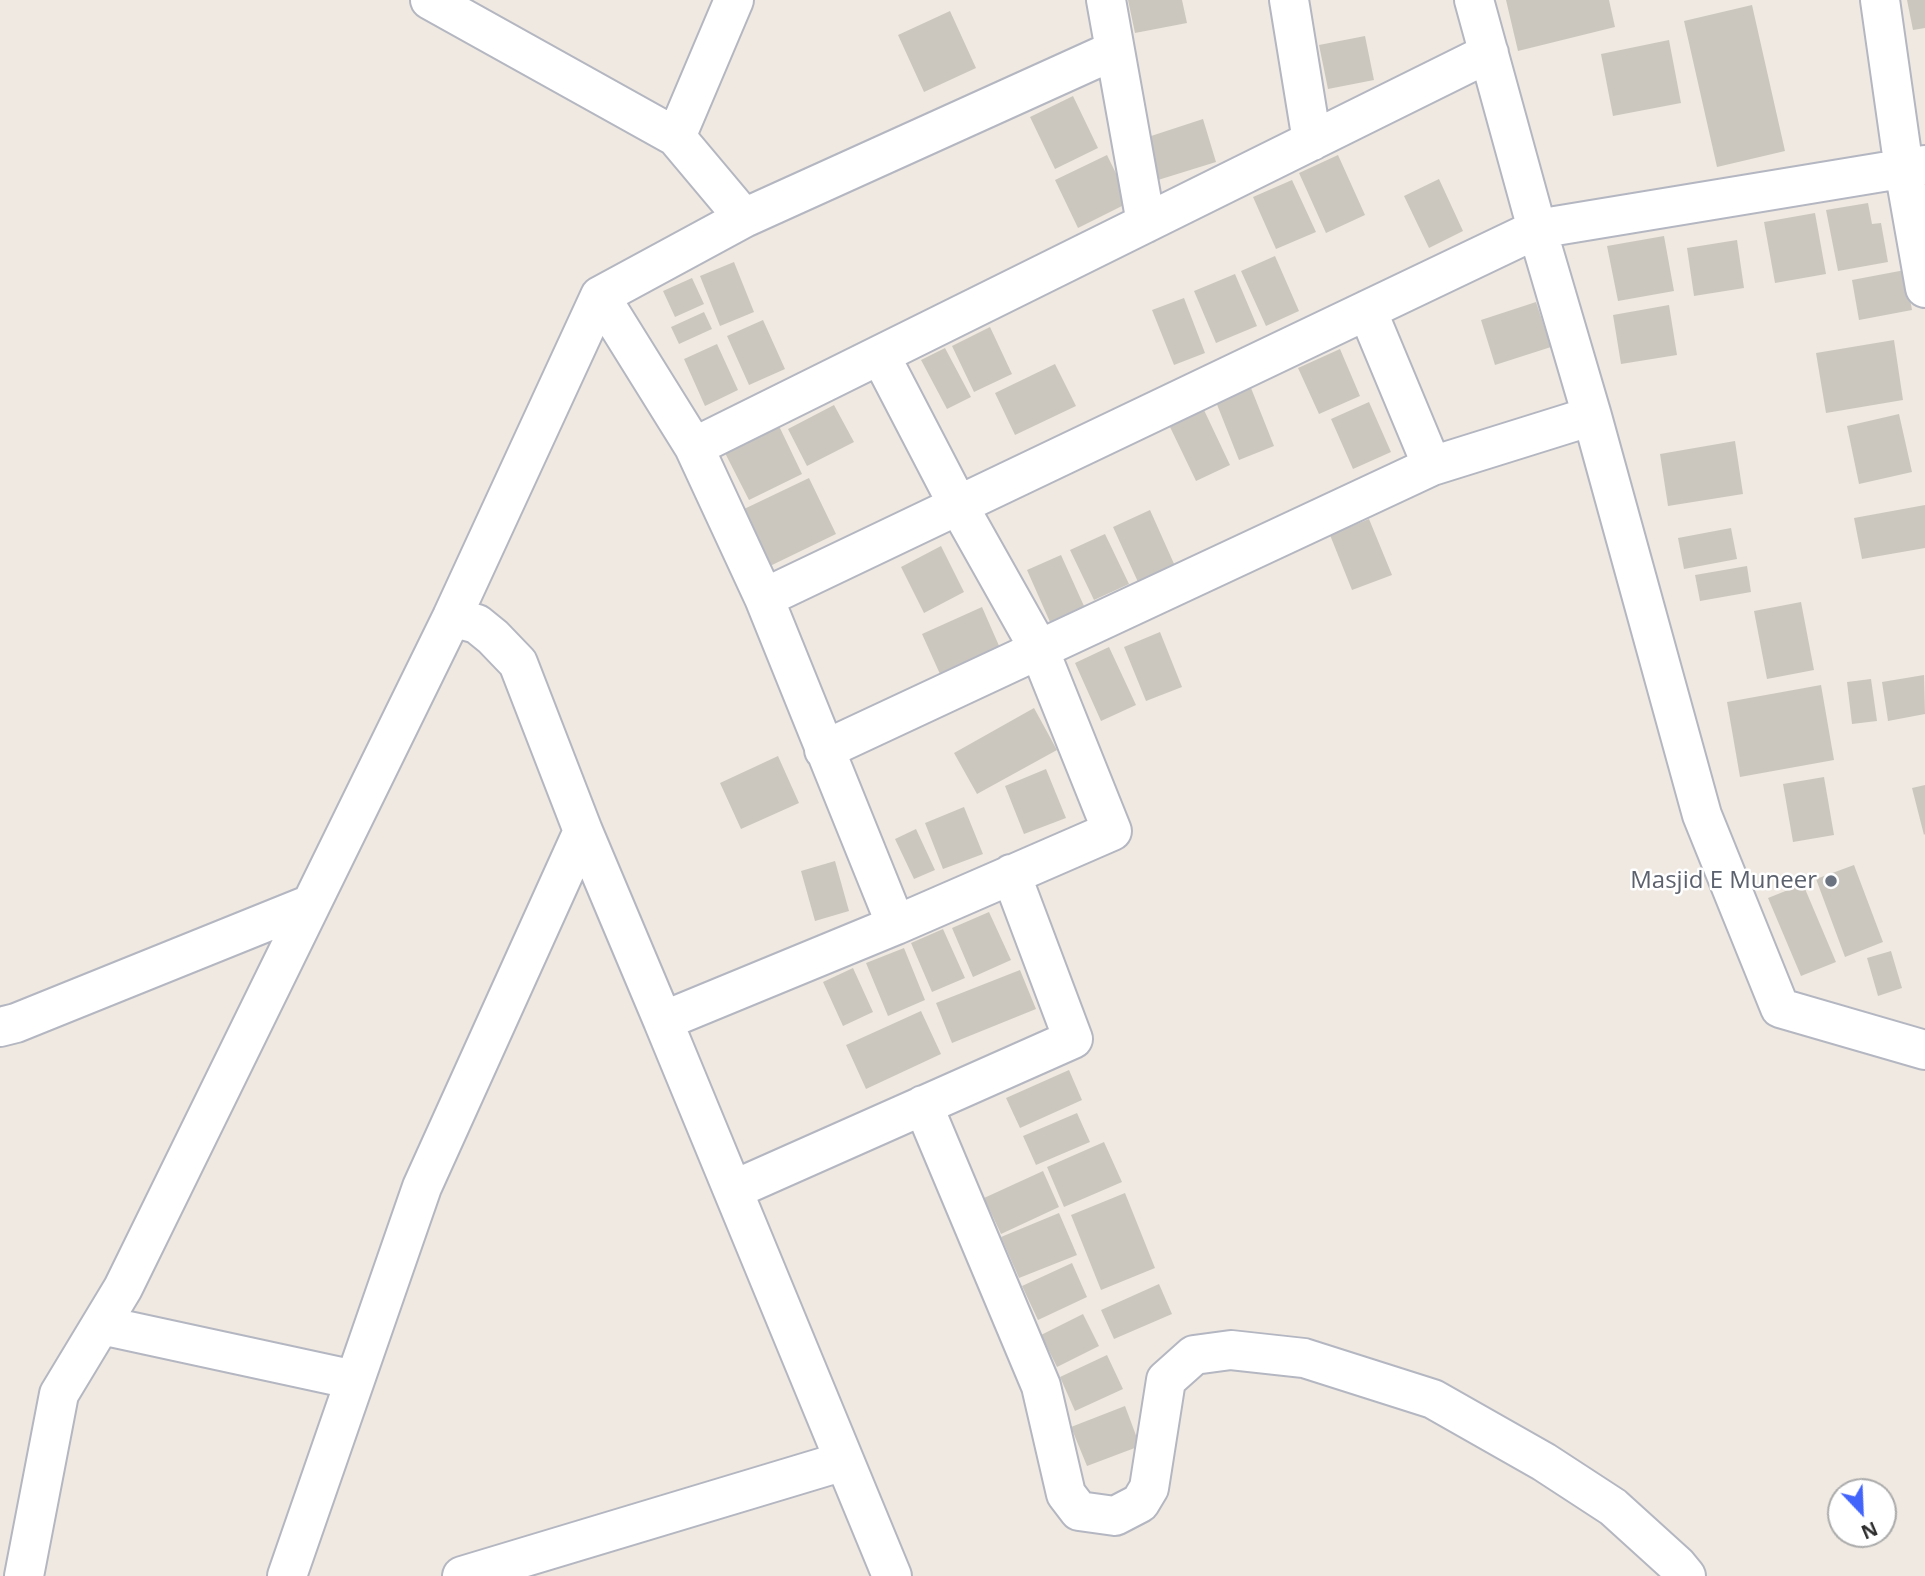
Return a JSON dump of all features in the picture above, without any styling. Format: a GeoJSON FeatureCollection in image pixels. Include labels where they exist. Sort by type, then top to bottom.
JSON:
{"type":"FeatureCollection","features":[{"type":"Feature","properties":{"kind":"street"},"geometry":{"type":"LineString","coordinates":[[430,0],[677,137],[744,218]]}},
{"type":"Feature","properties":{"kind":"street"},"geometry":{"type":"LineString","coordinates":[[677,137],[734,0]]}},
{"type":"Feature","properties":{"kind":"street"},"geometry":{"type":"LineString","coordinates":[[1106,0],[1146,223]]}},
{"type":"Feature","properties":{"kind":"street"},"geometry":{"type":"LineString","coordinates":[[1289,0],[1312,141]]}},
{"type":"Feature","properties":{"kind":"street"},"geometry":{"type":"LineString","coordinates":[[1474,0],[1702,815],[1780,1008],[1925,1050]]}},
{"type":"Feature","properties":{"kind":"street"},"geometry":{"type":"LineString","coordinates":[[1880,0],[1914,167],[1925,288]]}},
{"type":"Feature","properties":{"kind":"street"},"geometry":{"type":"LineString","coordinates":[[24,1576],[59,1394],[123,1288],[452,617],[600,296],[744,218],[1115,50]]}},
{"type":"Feature","properties":{"kind":"street"},"geometry":{"type":"LineString","coordinates":[[694,447],[1489,53]]}},
{"type":"Feature","properties":{"kind":"street"},"geometry":{"type":"LineString","coordinates":[[764,598],[1537,229],[1914,167]]}},
{"type":"Feature","properties":{"kind":"street"},"geometry":{"type":"LineString","coordinates":[[600,296],[694,447],[764,598],[896,925]]}},
{"type":"Feature","properties":{"kind":"street"},"geometry":{"type":"LineString","coordinates":[[1367,310],[1432,466]]}},
{"type":"Feature","properties":{"kind":"street"},"geometry":{"type":"LineString","coordinates":[[663,1021],[896,925],[1112,831],[1039,649],[958,505],[880,355]]}},
{"type":"Feature","properties":{"kind":"street"},"geometry":{"type":"LineString","coordinates":[[824,750],[1432,466],[1592,416]]}},
{"type":"Feature","properties":{"kind":"street"},"geometry":{"type":"LineString","coordinates":[[452,617],[477,624],[518,663],[583,831],[892,1576]]}},
{"type":"Feature","properties":{"kind":"street"},"geometry":{"type":"LineString","coordinates":[[287,1576],[422,1187],[583,831]]}},
{"type":"Feature","properties":{"kind":"street"},"geometry":{"type":"LineString","coordinates":[[733,1190],[1073,1039],[1011,874]]}},
{"type":"Feature","properties":{"kind":"street"},"geometry":{"type":"LineString","coordinates":[[0,1027],[16,1023],[311,904]]}},
{"type":"Feature","properties":{"kind":"street"},"geometry":{"type":"LineString","coordinates":[[923,1105],[1041,1386],[1066,1494],[1079,1511],[1115,1516],[1140,1503],[1149,1488],[1166,1380],[1194,1355],[1231,1350],[1304,1358],[1433,1399],[1544,1462],[1613,1507],[1686,1576]]}},
{"type":"Feature","properties":{"kind":"street"},"geometry":{"type":"LineString","coordinates":[[101,1325],[355,1380]]}},
{"type":"Feature","properties":{"kind":"street"},"geometry":{"type":"LineString","coordinates":[[462,1576],[844,1461]]}},
{"type":"Feature","properties":{"kind":"building"},"geometry":{"type":"Polygon","coordinates":[[[1128,0],[1182,0],[1187,23],[1135,33],[1128,0]]]}},
{"type":"Feature","properties":{"kind":"building"},"geometry":{"type":"Polygon","coordinates":[[[1506,0],[1609,0],[1615,27],[1518,51],[1506,0]]]}},
{"type":"Feature","properties":{"kind":"building"},"geometry":{"type":"Polygon","coordinates":[[[1907,0],[1925,0],[1925,28],[1913,30],[1907,0]]]}},
{"type":"Feature","properties":{"kind":"building"},"geometry":{"type":"Polygon","coordinates":[[[1752,5],[1785,151],[1717,167],[1684,21],[1752,5]]]}},
{"type":"Feature","properties":{"kind":"building"},"geometry":{"type":"Polygon","coordinates":[[[950,11],[976,68],[924,92],[898,35],[950,11]]]}},
{"type":"Feature","properties":{"kind":"building"},"geometry":{"type":"Polygon","coordinates":[[[1365,36],[1374,80],[1328,89],[1319,45],[1365,36]]]}},
{"type":"Feature","properties":{"kind":"building"},"geometry":{"type":"Polygon","coordinates":[[[1669,40],[1681,103],[1613,116],[1601,54],[1669,40]]]}},
{"type":"Feature","properties":{"kind":"building"},"geometry":{"type":"Polygon","coordinates":[[[1073,96],[1098,148],[1055,169],[1030,117],[1073,96]]]}},
{"type":"Feature","properties":{"kind":"building"},"geometry":{"type":"Polygon","coordinates":[[[1203,119],[1216,162],[1158,180],[1145,138],[1203,119]]]}},
{"type":"Feature","properties":{"kind":"building"},"geometry":{"type":"Polygon","coordinates":[[[1107,155],[1130,202],[1078,228],[1055,180],[1107,155]]]}},
{"type":"Feature","properties":{"kind":"building"},"geometry":{"type":"Polygon","coordinates":[[[1338,155],[1365,215],[1326,233],[1299,173],[1338,155]]]}},
{"type":"Feature","properties":{"kind":"building"},"geometry":{"type":"Polygon","coordinates":[[[1439,179],[1463,231],[1429,248],[1404,196],[1439,179]]]}},
{"type":"Feature","properties":{"kind":"building"},"geometry":{"type":"Polygon","coordinates":[[[1292,180],[1316,232],[1276,249],[1253,197],[1292,180]]]}},
{"type":"Feature","properties":{"kind":"building"},"geometry":{"type":"Polygon","coordinates":[[[1868,203],[1872,224],[1881,223],[1888,262],[1838,271],[1826,210],[1868,203]]]}},
{"type":"Feature","properties":{"kind":"building"},"geometry":{"type":"Polygon","coordinates":[[[1815,213],[1826,274],[1775,283],[1764,222],[1815,213]]]}},
{"type":"Feature","properties":{"kind":"building"},"geometry":{"type":"Polygon","coordinates":[[[1664,236],[1674,291],[1618,301],[1607,246],[1664,236]]]}},
{"type":"Feature","properties":{"kind":"building"},"geometry":{"type":"Polygon","coordinates":[[[1737,240],[1744,288],[1694,296],[1687,248],[1737,240]]]}},
{"type":"Feature","properties":{"kind":"building"},"geometry":{"type":"Polygon","coordinates":[[[1275,256],[1299,311],[1266,326],[1241,271],[1275,256]]]}},
{"type":"Feature","properties":{"kind":"building"},"geometry":{"type":"Polygon","coordinates":[[[734,262],[754,312],[720,326],[700,276],[734,262]]]}},
{"type":"Feature","properties":{"kind":"building"},"geometry":{"type":"Polygon","coordinates":[[[1905,270],[1912,310],[1859,320],[1852,280],[1905,270]]]}},
{"type":"Feature","properties":{"kind":"building"},"geometry":{"type":"Polygon","coordinates":[[[1235,274],[1257,326],[1216,343],[1194,291],[1235,274]]]}},
{"type":"Feature","properties":{"kind":"building"},"geometry":{"type":"Polygon","coordinates":[[[692,278],[704,304],[675,317],[663,291],[692,278]]]}},
{"type":"Feature","properties":{"kind":"building"},"geometry":{"type":"Polygon","coordinates":[[[1184,298],[1205,353],[1174,365],[1152,310],[1184,298]]]}},
{"type":"Feature","properties":{"kind":"building"},"geometry":{"type":"Polygon","coordinates":[[[1536,302],[1551,347],[1495,365],[1481,320],[1536,302]]]}},
{"type":"Feature","properties":{"kind":"building"},"geometry":{"type":"Polygon","coordinates":[[[1669,305],[1677,355],[1621,364],[1613,315],[1669,305]]]}},
{"type":"Feature","properties":{"kind":"building"},"geometry":{"type":"Polygon","coordinates":[[[704,312],[712,329],[679,344],[671,327],[704,312]]]}},
{"type":"Feature","properties":{"kind":"building"},"geometry":{"type":"Polygon","coordinates":[[[763,320],[785,369],[749,385],[727,336],[763,320]]]}},
{"type":"Feature","properties":{"kind":"building"},"geometry":{"type":"Polygon","coordinates":[[[990,327],[1012,374],[974,392],[952,346],[990,327]]]}},
{"type":"Feature","properties":{"kind":"building"},"geometry":{"type":"Polygon","coordinates":[[[1894,340],[1903,400],[1826,413],[1816,353],[1894,340]]]}},
{"type":"Feature","properties":{"kind":"building"},"geometry":{"type":"Polygon","coordinates":[[[717,344],[738,390],[705,406],[684,359],[717,344]]]}},
{"type":"Feature","properties":{"kind":"building"},"geometry":{"type":"Polygon","coordinates":[[[945,348],[971,397],[947,409],[921,360],[945,348]]]}},
{"type":"Feature","properties":{"kind":"building"},"geometry":{"type":"Polygon","coordinates":[[[1340,349],[1360,396],[1319,414],[1298,368],[1340,349]]]}},
{"type":"Feature","properties":{"kind":"building"},"geometry":{"type":"Polygon","coordinates":[[[1055,364],[1076,406],[1015,435],[995,393],[1055,364]]]}},
{"type":"Feature","properties":{"kind":"building"},"geometry":{"type":"Polygon","coordinates":[[[1251,388],[1274,446],[1239,460],[1216,402],[1251,388]]]}},
{"type":"Feature","properties":{"kind":"building"},"geometry":{"type":"Polygon","coordinates":[[[1369,402],[1391,452],[1353,469],[1331,419],[1369,402]]]}},
{"type":"Feature","properties":{"kind":"building"},"geometry":{"type":"Polygon","coordinates":[[[834,405],[854,442],[807,466],[788,429],[834,405]]]}},
{"type":"Feature","properties":{"kind":"building"},"geometry":{"type":"Polygon","coordinates":[[[1204,410],[1230,465],[1196,481],[1170,427],[1204,410]]]}},
{"type":"Feature","properties":{"kind":"building"},"geometry":{"type":"Polygon","coordinates":[[[1899,414],[1912,472],[1859,484],[1847,426],[1899,414]]]}},
{"type":"Feature","properties":{"kind":"building"},"geometry":{"type":"Polygon","coordinates":[[[779,426],[802,474],[749,500],[725,453],[779,426]]]}},
{"type":"Feature","properties":{"kind":"building"},"geometry":{"type":"Polygon","coordinates":[[[1735,441],[1743,494],[1668,506],[1660,454],[1735,441]]]}},
{"type":"Feature","properties":{"kind":"building"},"geometry":{"type":"Polygon","coordinates":[[[809,478],[836,534],[770,566],[742,510],[809,478]]]}},
{"type":"Feature","properties":{"kind":"building"},"geometry":{"type":"Polygon","coordinates":[[[1925,505],[1925,548],[1862,559],[1854,518],[1925,505]]]}},
{"type":"Feature","properties":{"kind":"building"},"geometry":{"type":"Polygon","coordinates":[[[1150,510],[1175,566],[1138,582],[1113,527],[1150,510]]]}},
{"type":"Feature","properties":{"kind":"building"},"geometry":{"type":"Polygon","coordinates":[[[1369,519],[1392,575],[1352,590],[1330,535],[1369,519]]]}},
{"type":"Feature","properties":{"kind":"building"},"geometry":{"type":"Polygon","coordinates":[[[1731,528],[1737,559],[1684,569],[1678,538],[1731,528]]]}},
{"type":"Feature","properties":{"kind":"building"},"geometry":{"type":"Polygon","coordinates":[[[1105,534],[1129,584],[1094,600],[1070,550],[1105,534]]]}},
{"type":"Feature","properties":{"kind":"building"},"geometry":{"type":"Polygon","coordinates":[[[941,546],[964,592],[924,613],[901,567],[941,546]]]}},
{"type":"Feature","properties":{"kind":"building"},"geometry":{"type":"Polygon","coordinates":[[[1061,555],[1084,606],[1050,622],[1027,570],[1061,555]]]}},
{"type":"Feature","properties":{"kind":"building"},"geometry":{"type":"Polygon","coordinates":[[[1747,566],[1751,592],[1700,601],[1695,575],[1747,566]]]}},
{"type":"Feature","properties":{"kind":"building"},"geometry":{"type":"Polygon","coordinates":[[[1801,602],[1814,670],[1767,679],[1754,611],[1801,602]]]}},
{"type":"Feature","properties":{"kind":"building"},"geometry":{"type":"Polygon","coordinates":[[[982,607],[1000,648],[940,674],[922,634],[982,607]]]}},
{"type":"Feature","properties":{"kind":"building"},"geometry":{"type":"Polygon","coordinates":[[[1160,632],[1182,687],[1146,701],[1124,647],[1160,632]]]}},
{"type":"Feature","properties":{"kind":"building"},"geometry":{"type":"Polygon","coordinates":[[[1109,647],[1136,705],[1101,721],[1075,663],[1109,647]]]}},
{"type":"Feature","properties":{"kind":"building"},"geometry":{"type":"Polygon","coordinates":[[[1924,675],[1925,714],[1888,721],[1882,682],[1924,675]]]}},
{"type":"Feature","properties":{"kind":"building"},"geometry":{"type":"Polygon","coordinates":[[[1871,679],[1877,721],[1852,724],[1847,682],[1871,679]]]}},
{"type":"Feature","properties":{"kind":"building"},"geometry":{"type":"Polygon","coordinates":[[[1821,685],[1834,760],[1740,777],[1727,702],[1821,685]]]}},
{"type":"Feature","properties":{"kind":"building"},"geometry":{"type":"Polygon","coordinates":[[[1034,708],[1057,750],[977,794],[954,753],[1034,708]]]}},
{"type":"Feature","properties":{"kind":"building"},"geometry":{"type":"Polygon","coordinates":[[[778,756],[799,803],[741,829],[720,783],[778,756]]]}},
{"type":"Feature","properties":{"kind":"building"},"geometry":{"type":"Polygon","coordinates":[[[1046,769],[1066,818],[1024,834],[1005,786],[1046,769]]]}},
{"type":"Feature","properties":{"kind":"building"},"geometry":{"type":"Polygon","coordinates":[[[1824,777],[1834,835],[1793,842],[1783,784],[1824,777]]]}},
{"type":"Feature","properties":{"kind":"building"},"geometry":{"type":"Polygon","coordinates":[[[1925,785],[1925,834],[1924,835],[1912,788],[1925,785]]]}},
{"type":"Feature","properties":{"kind":"building"},"geometry":{"type":"Polygon","coordinates":[[[964,807],[983,854],[943,869],[925,823],[964,807]]]}},
{"type":"Feature","properties":{"kind":"building"},"geometry":{"type":"Polygon","coordinates":[[[916,829],[935,870],[914,879],[895,839],[916,829]]]}},
{"type":"Feature","properties":{"kind":"building"},"geometry":{"type":"Polygon","coordinates":[[[835,861],[849,911],[815,921],[801,871],[835,861]]]}},
{"type":"Feature","properties":{"kind":"building"},"geometry":{"type":"Polygon","coordinates":[[[1854,865],[1883,942],[1845,957],[1816,879],[1854,865]]]}},
{"type":"Feature","properties":{"kind":"building"},"geometry":{"type":"Polygon","coordinates":[[[1803,884],[1836,962],[1801,976],[1768,898],[1803,884]]]}},
{"type":"Feature","properties":{"kind":"building"},"geometry":{"type":"Polygon","coordinates":[[[989,912],[1011,960],[973,977],[952,928],[989,912]]]}},
{"type":"Feature","properties":{"kind":"building"},"geometry":{"type":"Polygon","coordinates":[[[943,929],[965,978],[932,992],[911,943],[943,929]]]}},
{"type":"Feature","properties":{"kind":"building"},"geometry":{"type":"Polygon","coordinates":[[[904,948],[925,1000],[888,1016],[866,963],[904,948]]]}},
{"type":"Feature","properties":{"kind":"building"},"geometry":{"type":"Polygon","coordinates":[[[1891,951],[1902,988],[1878,996],[1867,958],[1891,951]]]}},
{"type":"Feature","properties":{"kind":"building"},"geometry":{"type":"Polygon","coordinates":[[[853,968],[873,1012],[843,1026],[823,982],[853,968]]]}},
{"type":"Feature","properties":{"kind":"building"},"geometry":{"type":"Polygon","coordinates":[[[1020,970],[1036,1009],[952,1043],[936,1003],[1020,970]]]}},
{"type":"Feature","properties":{"kind":"building"},"geometry":{"type":"Polygon","coordinates":[[[921,1011],[941,1054],[866,1089],[846,1045],[921,1011]]]}},
{"type":"Feature","properties":{"kind":"building"},"geometry":{"type":"Polygon","coordinates":[[[1069,1070],[1082,1100],[1020,1128],[1006,1098],[1069,1070]]]}},
{"type":"Feature","properties":{"kind":"building"},"geometry":{"type":"Polygon","coordinates":[[[1077,1113],[1090,1142],[1036,1165],[1023,1136],[1077,1113]]]}},
{"type":"Feature","properties":{"kind":"building"},"geometry":{"type":"Polygon","coordinates":[[[1104,1142],[1122,1182],[1064,1207],[1047,1167],[1104,1142]]]}},
{"type":"Feature","properties":{"kind":"building"},"geometry":{"type":"Polygon","coordinates":[[[1043,1171],[1059,1207],[1001,1234],[984,1198],[1043,1171]]]}},
{"type":"Feature","properties":{"kind":"building"},"geometry":{"type":"Polygon","coordinates":[[[1125,1193],[1155,1268],[1101,1290],[1071,1215],[1125,1193]]]}},
{"type":"Feature","properties":{"kind":"building"},"geometry":{"type":"Polygon","coordinates":[[[1059,1213],[1077,1255],[1019,1278],[1001,1237],[1059,1213]]]}},
{"type":"Feature","properties":{"kind":"building"},"geometry":{"type":"Polygon","coordinates":[[[1072,1263],[1087,1297],[1038,1320],[1022,1286],[1072,1263]]]}},
{"type":"Feature","properties":{"kind":"building"},"geometry":{"type":"Polygon","coordinates":[[[1159,1284],[1172,1314],[1114,1339],[1101,1310],[1159,1284]]]}},
{"type":"Feature","properties":{"kind":"building"},"geometry":{"type":"Polygon","coordinates":[[[1083,1314],[1099,1346],[1057,1367],[1041,1335],[1083,1314]]]}},
{"type":"Feature","properties":{"kind":"building"},"geometry":{"type":"Polygon","coordinates":[[[1107,1355],[1123,1389],[1075,1411],[1060,1377],[1107,1355]]]}},
{"type":"Feature","properties":{"kind":"building"},"geometry":{"type":"Polygon","coordinates":[[[1125,1406],[1140,1446],[1087,1466],[1071,1427],[1125,1406]]]}},
{"type":"Feature","properties":{"kind":"place","name":"Masjid E Muneer"},"geometry":{"type":"Point","coordinates":[1831,881]}}]}
